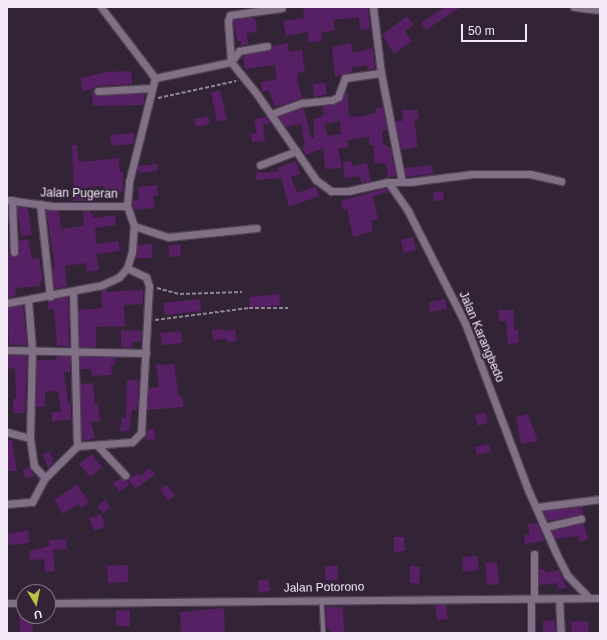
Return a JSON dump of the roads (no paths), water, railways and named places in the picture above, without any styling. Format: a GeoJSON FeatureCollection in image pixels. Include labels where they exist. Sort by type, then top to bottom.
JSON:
{"type":"FeatureCollection","features":[{"type":"Feature","properties":{"kind":"street"},"geometry":{"type":"LineString","coordinates":[[101,7],[155,78]]}},
{"type":"Feature","properties":{"kind":"street"},"geometry":{"type":"LineString","coordinates":[[373,7],[381,73],[402,182]]}},
{"type":"Feature","properties":{"kind":"street"},"geometry":{"type":"LineString","coordinates":[[574,7],[600,10]]}},
{"type":"Feature","properties":{"kind":"street"},"geometry":{"type":"LineString","coordinates":[[282,8],[230,16],[228,21],[230,62],[271,114],[316,180],[331,191],[348,191],[388,182],[420,181],[472,174],[530,174],[561,181]]}},
{"type":"Feature","properties":{"kind":"street"},"geometry":{"type":"LineString","coordinates":[[155,78],[230,62],[239,51],[267,46]]}},
{"type":"Feature","properties":{"kind":"street"},"geometry":{"type":"LineString","coordinates":[[271,114],[302,103],[332,100],[338,97],[345,78],[381,73]]}},
{"type":"Feature","properties":{"kind":"street"},"geometry":{"type":"LineString","coordinates":[[7,303],[73,292],[109,282],[119,277],[127,268],[132,252],[134,226],[127,206],[129,182],[148,100],[155,78]]}},
{"type":"Feature","properties":{"kind":"street"},"geometry":{"type":"LineString","coordinates":[[98,91],[152,88]]}},
{"type":"Feature","properties":{"kind":"street"},"geometry":{"type":"LineString","coordinates":[[260,165],[296,151]]}},
{"type":"Feature","properties":{"kind":"street","name":"Jalan Karangbedo"},"geometry":{"type":"LineString","coordinates":[[388,182],[408,211],[465,323],[545,527],[567,575],[589,598]]}},
{"type":"Feature","properties":{"kind":"street"},"geometry":{"type":"LineString","coordinates":[[10,200],[14,252]]}},
{"type":"Feature","properties":{"kind":"street","name":"Jalan Pugeran"},"geometry":{"type":"LineString","coordinates":[[10,200],[40,204],[127,206]]}},
{"type":"Feature","properties":{"kind":"street"},"geometry":{"type":"LineString","coordinates":[[40,204],[50,296]]}},
{"type":"Feature","properties":{"kind":"street"},"geometry":{"type":"LineString","coordinates":[[134,226],[168,237],[257,228]]}},
{"type":"Feature","properties":{"kind":"street"},"geometry":{"type":"LineString","coordinates":[[7,504],[32,502],[45,478],[77,446],[98,446],[132,442],[141,433],[149,286],[146,277],[127,268]]}},
{"type":"Feature","properties":{"kind":"street"},"geometry":{"type":"LineString","coordinates":[[73,292],[77,446]]}},
{"type":"Feature","properties":{"kind":"street"},"geometry":{"type":"LineString","coordinates":[[28,300],[32,350],[30,438],[34,466],[45,478]]}},
{"type":"Feature","properties":{"kind":"street"},"geometry":{"type":"LineString","coordinates":[[7,350],[146,353]]}},
{"type":"Feature","properties":{"kind":"street"},"geometry":{"type":"LineString","coordinates":[[7,432],[30,438]]}},
{"type":"Feature","properties":{"kind":"street"},"geometry":{"type":"LineString","coordinates":[[98,446],[125,476]]}},
{"type":"Feature","properties":{"kind":"street"},"geometry":{"type":"LineString","coordinates":[[537,507],[600,499]]}},
{"type":"Feature","properties":{"kind":"street"},"geometry":{"type":"LineString","coordinates":[[545,527],[581,519]]}},
{"type":"Feature","properties":{"kind":"street"},"geometry":{"type":"LineString","coordinates":[[531,633],[534,554]]}},
{"type":"Feature","properties":{"kind":"street","name":"Jalan Potorono"},"geometry":{"type":"LineString","coordinates":[[56,603],[322,598],[600,598]]}},
{"type":"Feature","properties":{"kind":"street"},"geometry":{"type":"LineString","coordinates":[[559,598],[560,633]]}},
{"type":"Feature","properties":{"kind":"lane"},"geometry":{"type":"LineString","coordinates":[[322,598],[324,633]]}}]}
